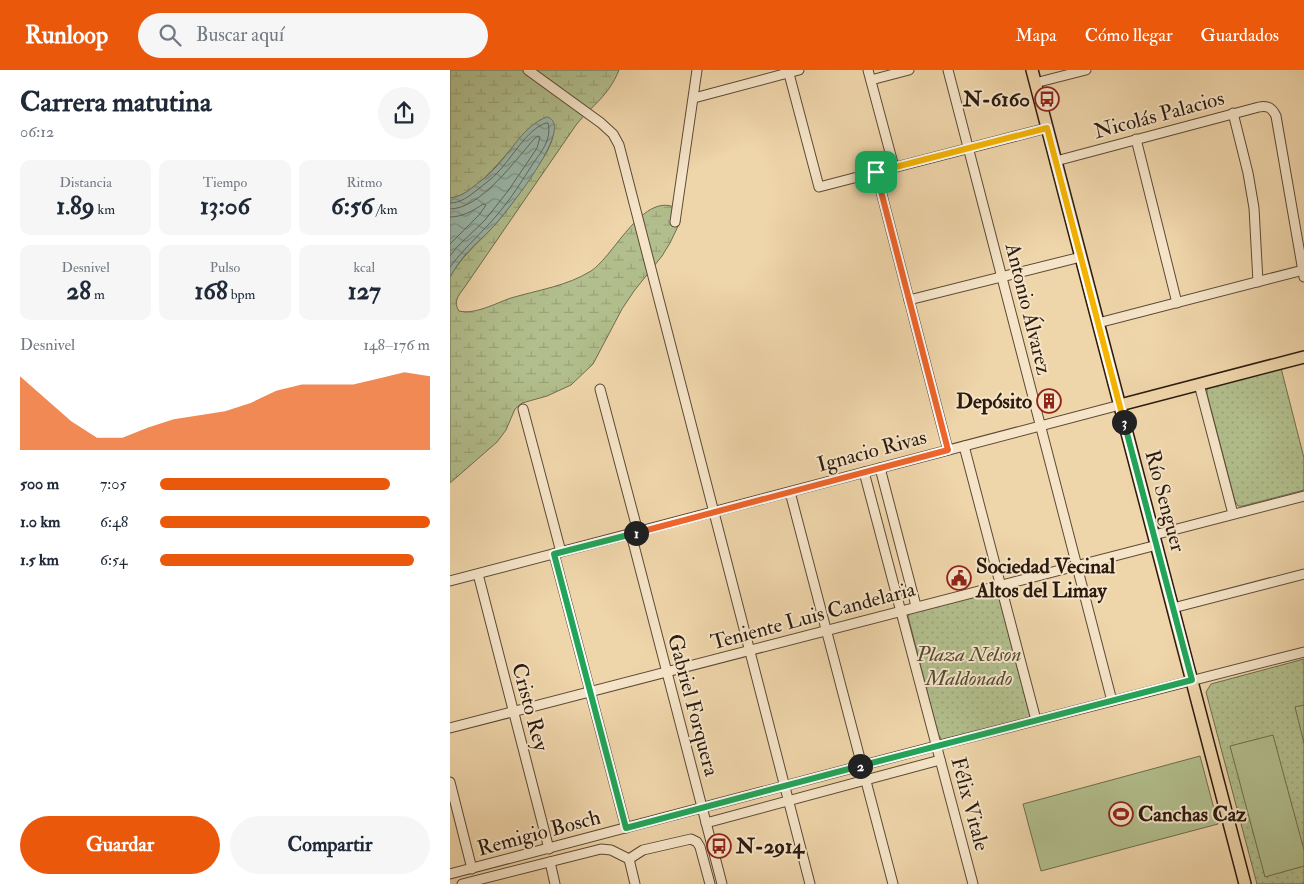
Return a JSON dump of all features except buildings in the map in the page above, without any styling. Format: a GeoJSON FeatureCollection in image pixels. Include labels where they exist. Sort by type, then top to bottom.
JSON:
{"type":"FeatureCollection","features":[{"type":"Feature","properties":{"kind":"main road","name":"Río Senguer"},"geometry":{"type":"LineString","coordinates":[[1032,70],[1245,884]]}},
{"type":"Feature","properties":{"kind":"main road","name":"Ignacio Rivas"},"geometry":{"type":"LineString","coordinates":[[1120,405],[1304,357]]}},
{"type":"Feature","properties":{"kind":"street"},"geometry":{"type":"LineString","coordinates":[[528,70],[601,123],[613,134],[619,145],[678,367],[810,884]]}},
{"type":"Feature","properties":{"kind":"street"},"geometry":{"type":"LineString","coordinates":[[675,222],[697,70]]}},
{"type":"Feature","properties":{"kind":"street"},"geometry":{"type":"LineString","coordinates":[[694,98],[788,71],[799,70]]}},
{"type":"Feature","properties":{"kind":"street"},"geometry":{"type":"LineString","coordinates":[[868,70],[894,167]]}},
{"type":"Feature","properties":{"kind":"street"},"geometry":{"type":"LineString","coordinates":[[871,80],[909,70]]}},
{"type":"Feature","properties":{"kind":"street","name":"Antonio Álvarez"},"geometry":{"type":"LineString","coordinates":[[948,70],[1112,701]]}},
{"type":"Feature","properties":{"kind":"street"},"geometry":{"type":"LineString","coordinates":[[1035,83],[1086,70]]}},
{"type":"Feature","properties":{"kind":"street"},"geometry":{"type":"LineString","coordinates":[[788,71],[819,187],[1047,128]]}},
{"type":"Feature","properties":{"kind":"street","name":"Nicolás Palacios"},"geometry":{"type":"LineString","coordinates":[[1056,161],[1263,106],[1271,108],[1276,116],[1303,273]]}},
{"type":"Feature","properties":{"kind":"street"},"geometry":{"type":"LineString","coordinates":[[1233,114],[1248,173],[1254,208],[1258,282]]}},
{"type":"Feature","properties":{"kind":"street"},"geometry":{"type":"LineString","coordinates":[[1136,139],[1177,303]]}},
{"type":"Feature","properties":{"kind":"street"},"geometry":{"type":"LineString","coordinates":[[876,172],[948,450]]}},
{"type":"Feature","properties":{"kind":"street"},"geometry":{"type":"LineString","coordinates":[[909,300],[1081,257]]}},
{"type":"Feature","properties":{"kind":"street"},"geometry":{"type":"LineString","coordinates":[[1098,323],[1258,282],[1303,273]]}},
{"type":"Feature","properties":{"kind":"street"},"geometry":{"type":"LineString","coordinates":[[1199,384],[1233,514]]}},
{"type":"Feature","properties":{"kind":"street","name":"Gabriel Forquera"},"geometry":{"type":"LineString","coordinates":[[600,388],[667,672],[722,884]]}},
{"type":"Feature","properties":{"kind":"street","name":"Ignacio Rivas"},"geometry":{"type":"LineString","coordinates":[[450,581],[1120,405]]}},
{"type":"Feature","properties":{"kind":"street"},"geometry":{"type":"LineString","coordinates":[[523,409],[590,692],[626,828]]}},
{"type":"Feature","properties":{"kind":"street"},"geometry":{"type":"LineString","coordinates":[[964,446],[1036,720]]}},
{"type":"Feature","properties":{"kind":"street"},"geometry":{"type":"LineString","coordinates":[[880,468],[916,606]]}},
{"type":"Feature","properties":{"kind":"street","name":"Félix Vitale"},"geometry":{"type":"LineString","coordinates":[[864,472],[973,884]]}},
{"type":"Feature","properties":{"kind":"street"},"geometry":{"type":"LineString","coordinates":[[790,492],[892,884]]}},
{"type":"Feature","properties":{"kind":"street","name":"Teniente Luis Candelaria"},"geometry":{"type":"LineString","coordinates":[[450,728],[1076,566],[1233,514],[1304,496]]}},
{"type":"Feature","properties":{"kind":"street","name":"Cristo Rey"},"geometry":{"type":"LineString","coordinates":[[478,574],[549,849]]}},
{"type":"Feature","properties":{"kind":"street"},"geometry":{"type":"LineString","coordinates":[[1173,608],[1304,574]]}},
{"type":"Feature","properties":{"kind":"street","name":"Remigio Bosch"},"geometry":{"type":"LineString","coordinates":[[450,874],[1036,720],[1304,652]]}},
{"type":"Feature","properties":{"kind":"street"},"geometry":{"type":"LineString","coordinates":[[706,823],[940,760]]}},
{"type":"Feature","properties":{"kind":"street"},"geometry":{"type":"LineString","coordinates":[[450,782],[472,869]]}},
{"type":"Feature","properties":{"kind":"street"},"geometry":{"type":"LineString","coordinates":[[635,884],[629,859],[643,850],[688,839],[694,840],[700,847],[710,884]]}},
{"type":"Feature","properties":{"kind":"street","name":"Remigio Bosch"},"geometry":{"type":"LineString","coordinates":[[462,884],[473,883],[605,849],[629,859]]}},
{"type":"Feature","properties":{"kind":"street"},"geometry":{"type":"LineString","coordinates":[[550,862],[556,884]]}},
{"type":"Feature","properties":{"kind":"green space"},"geometry":{"type":"Polygon","coordinates":[[[450,70],[619,70],[605,94],[576,125],[460,294],[456,302],[459,311],[479,310],[582,276],[600,263],[631,226],[653,208],[665,205],[678,209],[680,222],[662,256],[622,309],[593,364],[571,385],[547,396],[522,403],[515,409],[506,430],[497,442],[450,483],[450,277],[464,257],[510,207],[548,150],[554,128],[527,131],[481,181],[471,189],[450,198],[450,70]]]}},
{"type":"Feature","properties":{"kind":"green space"},"geometry":{"type":"Polygon","coordinates":[[[1281,368],[1304,458],[1304,490],[1238,506],[1235,501],[1207,388],[1281,368]]]}},
{"type":"Feature","properties":{"kind":"green space","name":"Plaza Nelson Maldonado"},"geometry":{"type":"Polygon","coordinates":[[[993,591],[999,596],[1030,716],[942,740],[938,734],[908,616],[911,613],[993,591]]]}},
{"type":"Feature","properties":{"kind":"green space"},"geometry":{"type":"Polygon","coordinates":[[[1304,659],[1304,884],[1257,884],[1206,692],[1211,684],[1304,659]]]}},
{"type":"Feature","properties":{"kind":"green space"},"geometry":{"type":"Polygon","coordinates":[[[1304,705],[1304,743],[1295,707],[1304,705]]]}},
{"type":"Feature","properties":{"kind":"green space"},"geometry":{"type":"Polygon","coordinates":[[[1273,735],[1304,850],[1304,866],[1265,877],[1230,746],[1273,735]]]}},
{"type":"Feature","properties":{"kind":"green space","name":"Canchas Caz"},"geometry":{"type":"Polygon","coordinates":[[[1200,756],[1218,824],[1041,871],[1023,804],[1200,756]]]}},
{"type":"Feature","properties":{"kind":"water"},"geometry":{"type":"Polygon","coordinates":[[[547,117],[554,124],[553,136],[535,171],[510,207],[465,255],[450,277],[450,198],[463,194],[485,178],[531,126],[547,117]]]}},
{"type":"Feature","properties":{"kind":"place","name":"N-6160"},"geometry":{"type":"Point","coordinates":[1047,99]}},
{"type":"Feature","properties":{"kind":"place","name":"Depósito"},"geometry":{"type":"Point","coordinates":[1049,401]}},
{"type":"Feature","properties":{"kind":"place","name":"Sociedad Vecinal Altos del Limay"},"geometry":{"type":"Point","coordinates":[959,578]}},
{"type":"Feature","properties":{"kind":"place","name":"Canchas Caz"},"geometry":{"type":"Point","coordinates":[1121,814]}},
{"type":"Feature","properties":{"kind":"place","name":"N-2914"},"geometry":{"type":"Point","coordinates":[719,846]}},
{"type":"Feature","properties":{"kind":"route"},"geometry":{"type":"LineString","coordinates":[[1047,128],[1192,680],[626,828],[554,554],[948,450],[876,172],[1047,128]]}}]}
